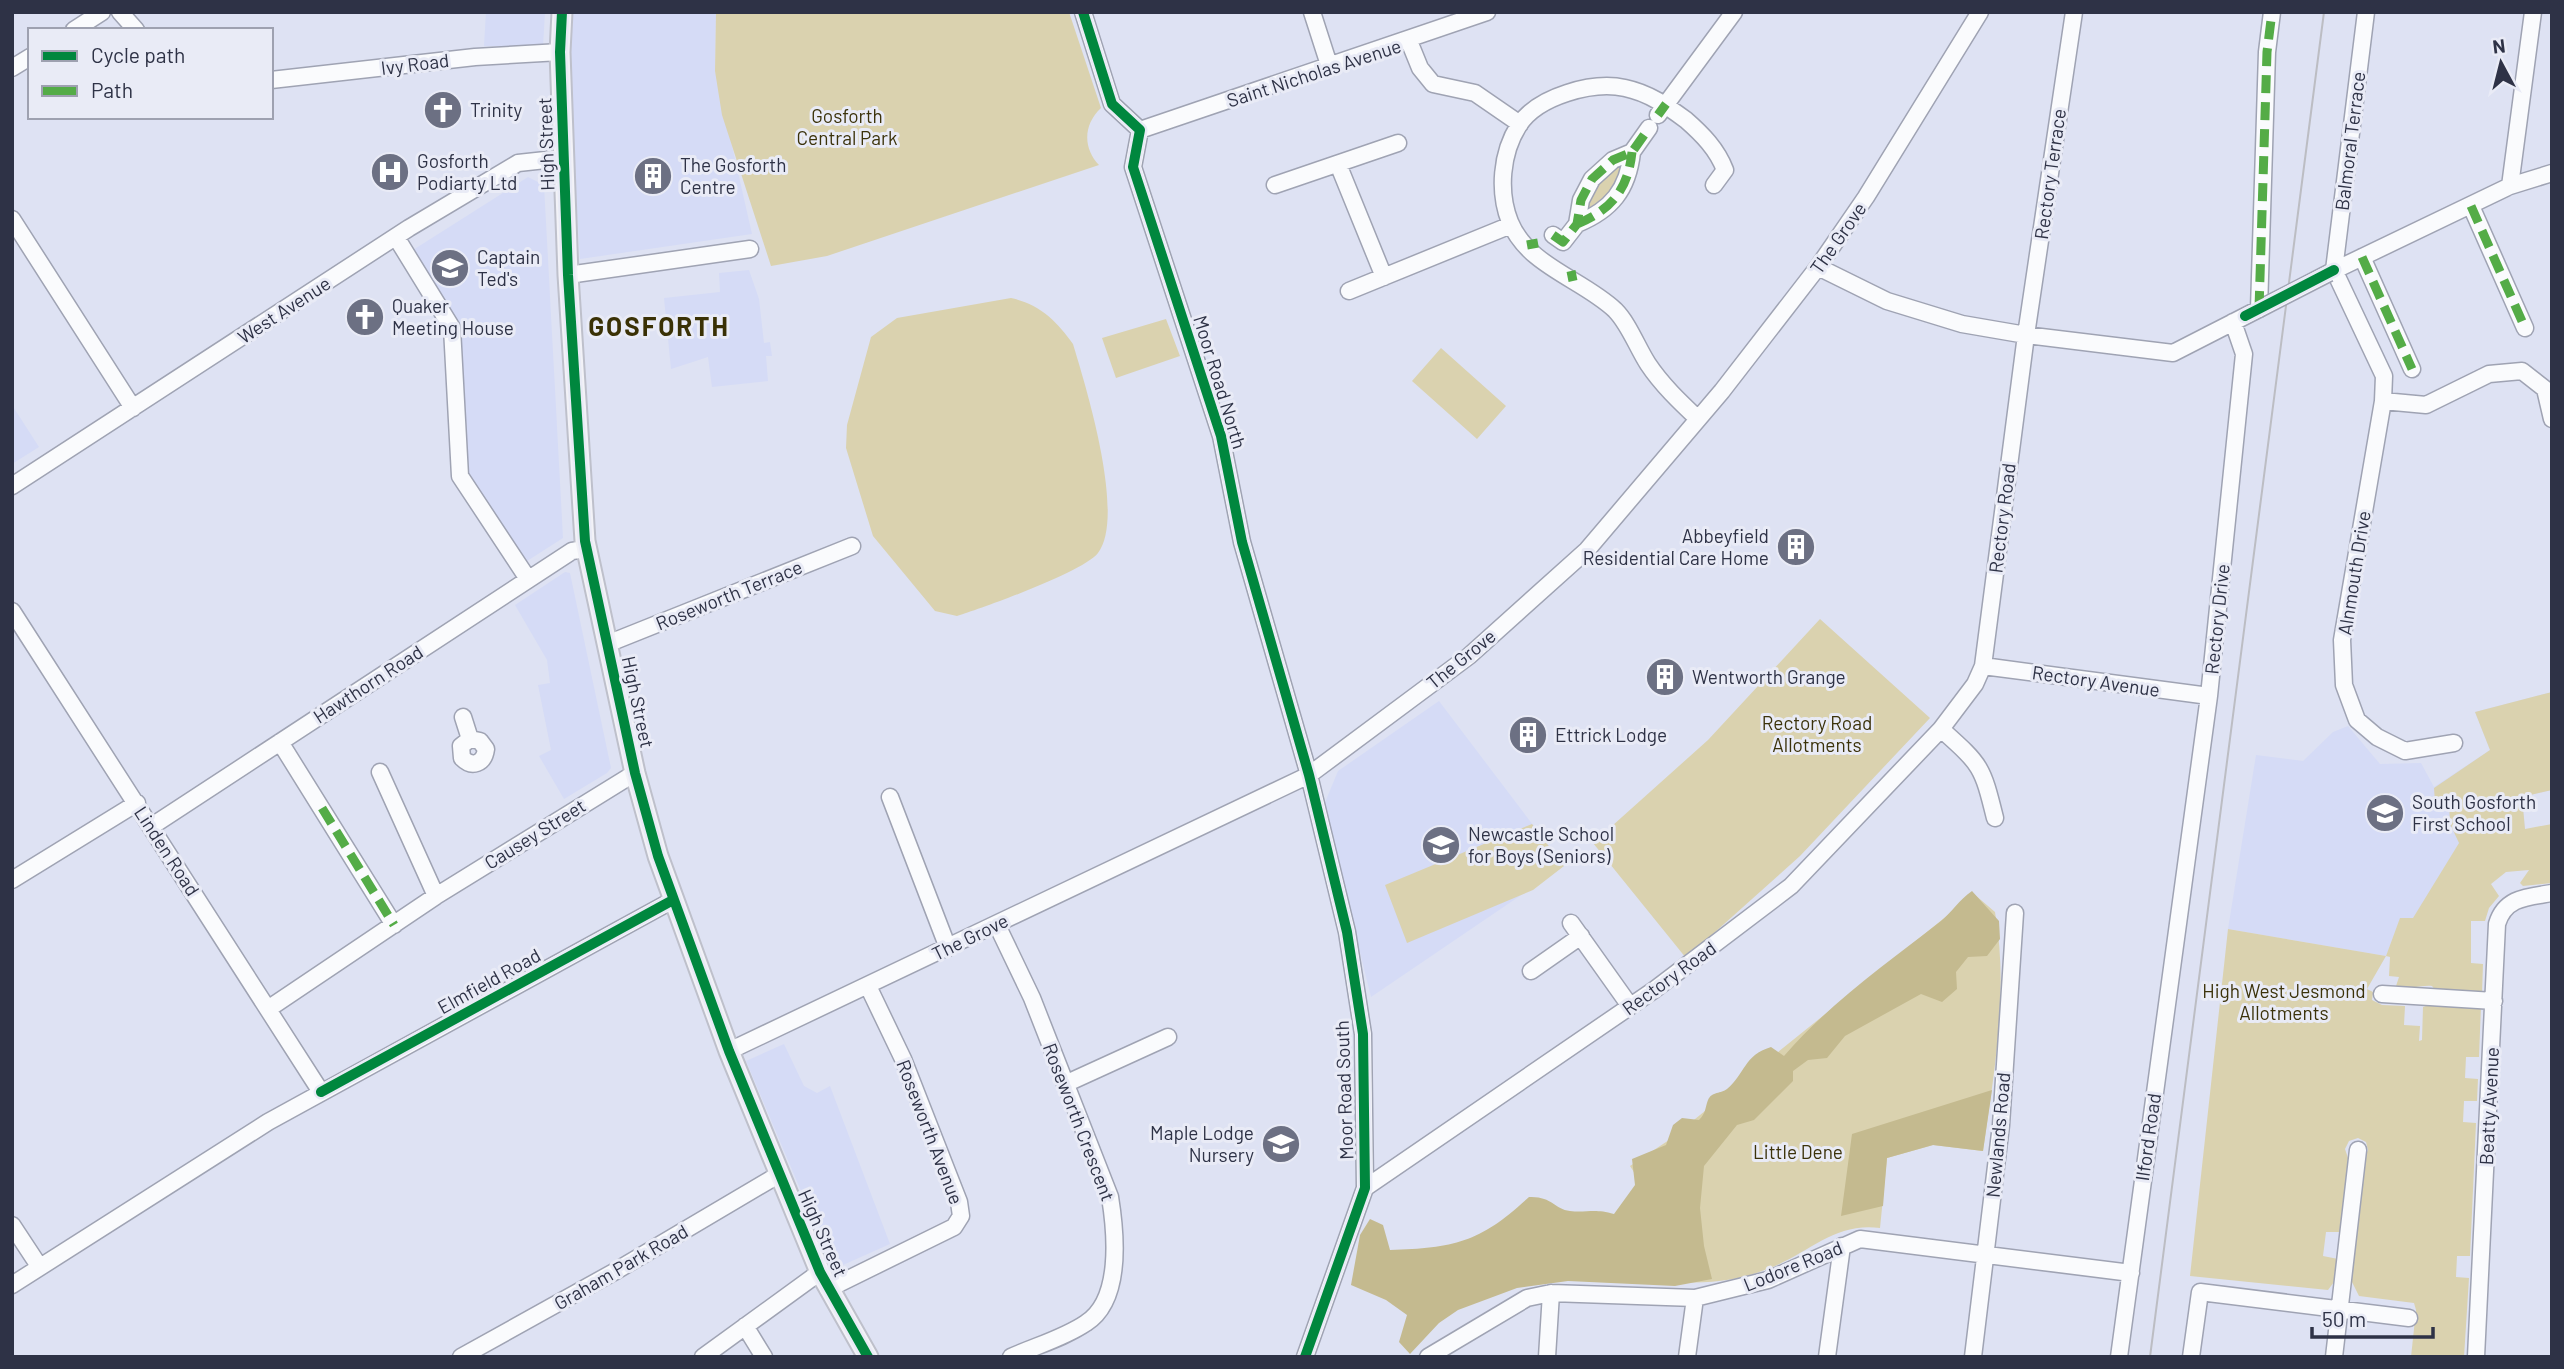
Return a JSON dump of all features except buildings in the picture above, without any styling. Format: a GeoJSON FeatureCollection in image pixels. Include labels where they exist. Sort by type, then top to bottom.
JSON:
{"type":"FeatureCollection","features":[{"type":"Feature","properties":{"kind":"main road","name":"High Street"},"geometry":{"type":"LineString","coordinates":[[562,12],[560,52],[568,275],[586,549],[635,773],[673,900],[778,1175],[824,1280],[868,1357]]}},
{"type":"Feature","properties":{"kind":"street"},"geometry":{"type":"LineString","coordinates":[[77,28],[102,12]]}},
{"type":"Feature","properties":{"kind":"street"},"geometry":{"type":"LineString","coordinates":[[120,12],[134,28]]}},
{"type":"Feature","properties":{"kind":"street"},"geometry":{"type":"LineString","coordinates":[[1083,12],[1112,104],[1140,130]]}},
{"type":"Feature","properties":{"kind":"street"},"geometry":{"type":"LineString","coordinates":[[1312,12],[1330,68]]}},
{"type":"Feature","properties":{"kind":"street"},"geometry":{"type":"LineString","coordinates":[[1547,265],[1577,224],[1598,215],[1618,199],[1630,172],[1632,152],[1734,12]]}},
{"type":"Feature","properties":{"kind":"street","name":"The Grove"},"geometry":{"type":"LineString","coordinates":[[729,1051],[1309,775],[1469,656],[1587,550],[1698,419],[1818,267],[1880,176],[1980,12]]}},
{"type":"Feature","properties":{"kind":"street","name":"Rectory Terrace"},"geometry":{"type":"LineString","coordinates":[[2026,335],[2074,12]]}},
{"type":"Feature","properties":{"kind":"street"},"geometry":{"type":"LineString","coordinates":[[2259,309],[2267,52],[2272,12]]}},
{"type":"Feature","properties":{"kind":"street","name":"Balmoral Terrace"},"geometry":{"type":"LineString","coordinates":[[2331,271],[2366,12]]}},
{"type":"Feature","properties":{"kind":"street"},"geometry":{"type":"LineString","coordinates":[[2510,186],[2533,12]]}},
{"type":"Feature","properties":{"kind":"street","name":"Saint Nicholas Avenue"},"geometry":{"type":"LineString","coordinates":[[1140,130],[1330,68],[1485,13]]}},
{"type":"Feature","properties":{"kind":"street"},"geometry":{"type":"LineString","coordinates":[[1409,41],[1420,68],[1433,84],[1475,93],[1520,124]]}},
{"type":"Feature","properties":{"kind":"street","name":"Ivy Road"},"geometry":{"type":"LineString","coordinates":[[273,80],[475,57],[560,52]]}},
{"type":"Feature","properties":{"kind":"street"},"geometry":{"type":"LineString","coordinates":[[12,68],[28,58]]}},
{"type":"Feature","properties":{"kind":"street"},"geometry":{"type":"LineString","coordinates":[[1698,419],[1655,374],[1617,311],[1572,276],[1547,265],[1532,244],[1511,225],[1502,196],[1505,160],[1520,124],[1567,92],[1594,86],[1624,88],[1658,116],[1695,128],[1719,155],[1725,170],[1714,185]]}},
{"type":"Feature","properties":{"kind":"street","name":"Moor Road North"},"geometry":{"type":"LineString","coordinates":[[1140,130],[1133,167],[1221,436],[1242,542],[1309,775]]}},
{"type":"Feature","properties":{"kind":"street"},"geometry":{"type":"LineString","coordinates":[[1275,185],[1398,143]]}},
{"type":"Feature","properties":{"kind":"street"},"geometry":{"type":"LineString","coordinates":[[1577,224],[1581,201],[1592,178],[1613,160],[1632,152]]}},
{"type":"Feature","properties":{"kind":"street","name":"West Avenue"},"geometry":{"type":"LineString","coordinates":[[12,486],[396,237],[518,163],[564,158]]}},
{"type":"Feature","properties":{"kind":"street"},"geometry":{"type":"LineString","coordinates":[[1338,164],[1384,277]]}},
{"type":"Feature","properties":{"kind":"street"},"geometry":{"type":"LineString","coordinates":[[1818,267],[1887,301],[1962,324],[2026,335],[2173,353],[2331,271],[2510,186],[2552,173]]}},
{"type":"Feature","properties":{"kind":"street"},"geometry":{"type":"LineString","coordinates":[[2471,206],[2525,328]]}},
{"type":"Feature","properties":{"kind":"street"},"geometry":{"type":"LineString","coordinates":[[12,219],[133,408]]}},
{"type":"Feature","properties":{"kind":"street"},"geometry":{"type":"LineString","coordinates":[[1349,291],[1511,225]]}},
{"type":"Feature","properties":{"kind":"street"},"geometry":{"type":"LineString","coordinates":[[396,237],[452,328],[460,476],[528,579]]}},
{"type":"Feature","properties":{"kind":"street"},"geometry":{"type":"LineString","coordinates":[[568,275],[750,249]]}},
{"type":"Feature","properties":{"kind":"street"},"geometry":{"type":"LineString","coordinates":[[2362,257],[2412,369]]}},
{"type":"Feature","properties":{"kind":"street","name":"Alnmouth Drive"},"geometry":{"type":"LineString","coordinates":[[2331,271],[2384,376],[2383,401],[2342,640],[2344,685],[2357,720],[2377,737],[2405,751],[2454,743]]}},
{"type":"Feature","properties":{"kind":"street","name":"Rectory Drive"},"geometry":{"type":"LineString","coordinates":[[2179,918],[2209,696],[2245,354],[2233,322]]}},
{"type":"Feature","properties":{"kind":"street","name":"Rectory Road"},"geometry":{"type":"LineString","coordinates":[[1365,1188],[1630,1006],[1791,886],[1941,729],[1975,684],[1983,666],[2026,335]]}},
{"type":"Feature","properties":{"kind":"street"},"geometry":{"type":"LineString","coordinates":[[2383,401],[2426,405],[2489,374],[2522,371],[2544,389],[2552,419]]}},
{"type":"Feature","properties":{"kind":"street","name":"Roseworth Terrace"},"geometry":{"type":"LineString","coordinates":[[607,644],[852,546]]}},
{"type":"Feature","properties":{"kind":"street","name":"Hawthorn Road"},"geometry":{"type":"LineString","coordinates":[[152,826],[528,579],[572,551],[586,549]]}},
{"type":"Feature","properties":{"kind":"street","name":"Linden Road"},"geometry":{"type":"LineString","coordinates":[[12,611],[321,1092]]}},
{"type":"Feature","properties":{"kind":"street","name":"Rectory Avenue"},"geometry":{"type":"LineString","coordinates":[[1983,666],[2209,696]]}},
{"type":"Feature","properties":{"kind":"street"},"geometry":{"type":"LineString","coordinates":[[463,717],[470,739]]}},
{"type":"Feature","properties":{"kind":"street"},"geometry":{"type":"LineString","coordinates":[[1941,729],[1977,761],[1984,776],[1995,818]]}},
{"type":"Feature","properties":{"kind":"street"},"geometry":{"type":"LineString","coordinates":[[280,742],[394,925]]}},
{"type":"Feature","properties":{"kind":"street"},"geometry":{"type":"LineString","coordinates":[[380,772],[436,896]]}},
{"type":"Feature","properties":{"kind":"street","name":"Causey Street"},"geometry":{"type":"LineString","coordinates":[[268,1009],[436,896],[635,773]]}},
{"type":"Feature","properties":{"kind":"street","name":"Moor Road South"},"geometry":{"type":"LineString","coordinates":[[1305,1357],[1365,1188],[1363,1034],[1347,932],[1309,775]]}},
{"type":"Feature","properties":{"kind":"street"},"geometry":{"type":"LineString","coordinates":[[890,797],[948,948]]}},
{"type":"Feature","properties":{"kind":"street"},"geometry":{"type":"LineString","coordinates":[[12,880],[137,803]]}},
{"type":"Feature","properties":{"kind":"street","name":"Beatty Avenue"},"geometry":{"type":"LineString","coordinates":[[2476,1357],[2497,923],[2500,912],[2510,902],[2552,893]]}},
{"type":"Feature","properties":{"kind":"street","name":"Elmfield Road"},"geometry":{"type":"LineString","coordinates":[[12,1285],[217,1153],[321,1092],[673,900]]}},
{"type":"Feature","properties":{"kind":"street","name":"Newlands Road"},"geometry":{"type":"LineString","coordinates":[[1972,1357],[2001,1125],[2015,913]]}},
{"type":"Feature","properties":{"kind":"street","name":"Ilford Road"},"geometry":{"type":"LineString","coordinates":[[2119,1357],[2179,918]]}},
{"type":"Feature","properties":{"kind":"street","name":"Roseworth Crescent"},"geometry":{"type":"LineString","coordinates":[[997,925],[1032,998],[1110,1197],[1115,1230],[1112,1288],[1088,1322],[1012,1357]]}},
{"type":"Feature","properties":{"kind":"street"},"geometry":{"type":"LineString","coordinates":[[1531,971],[1576,929],[1630,1006]]}},
{"type":"Feature","properties":{"kind":"street","name":"Roseworth Avenue"},"geometry":{"type":"LineString","coordinates":[[824,1280],[954,1227],[961,1216],[959,1202],[903,1059],[868,986]]}},
{"type":"Feature","properties":{"kind":"street"},"geometry":{"type":"LineString","coordinates":[[2382,994],[2494,1001]]}},
{"type":"Feature","properties":{"kind":"street"},"geometry":{"type":"LineString","coordinates":[[1065,1084],[1168,1037]]}},
{"type":"Feature","properties":{"kind":"street"},"geometry":{"type":"LineString","coordinates":[[2334,1357],[2358,1150]]}},
{"type":"Feature","properties":{"kind":"street","name":"Graham Park Road"},"geometry":{"type":"LineString","coordinates":[[461,1357],[614,1272],[778,1175]]}},
{"type":"Feature","properties":{"kind":"street"},"geometry":{"type":"LineString","coordinates":[[12,1225],[39,1266]]}},
{"type":"Feature","properties":{"kind":"street","name":"Lodore Road"},"geometry":{"type":"LineString","coordinates":[[1428,1357],[1527,1298],[1551,1293],[1695,1298],[1768,1279],[1860,1239],[2131,1273]]}},
{"type":"Feature","properties":{"kind":"street"},"geometry":{"type":"LineString","coordinates":[[1827,1357],[1842,1246]]}},
{"type":"Feature","properties":{"kind":"street"},"geometry":{"type":"LineString","coordinates":[[703,1357],[744,1326],[824,1280]]}},
{"type":"Feature","properties":{"kind":"street"},"geometry":{"type":"LineString","coordinates":[[2191,1357],[2200,1292],[2409,1318]]}},
{"type":"Feature","properties":{"kind":"street"},"geometry":{"type":"LineString","coordinates":[[1548,1357],[1551,1293]]}},
{"type":"Feature","properties":{"kind":"street"},"geometry":{"type":"LineString","coordinates":[[1687,1357],[1695,1298]]}},
{"type":"Feature","properties":{"kind":"street"},"geometry":{"type":"LineString","coordinates":[[744,1326],[764,1357]]}},
{"type":"Feature","properties":{"kind":"shaded area"},"geometry":{"type":"Polygon","coordinates":[[[486,12],[545,12],[543,46],[484,46],[486,12]]]}},
{"type":"Feature","properties":{"kind":"shaded area","name":"The Gosforth Centre"},"geometry":{"type":"Polygon","coordinates":[[[573,12],[716,12],[715,71],[752,234],[580,259],[569,80],[573,12]]]}},
{"type":"Feature","properties":{"kind":"shaded area"},"geometry":{"type":"Polygon","coordinates":[[[528,177],[544,185],[563,538],[524,563],[466,475],[460,326],[413,250],[528,177]]]}},
{"type":"Feature","properties":{"kind":"shaded area"},"geometry":{"type":"Polygon","coordinates":[[[749,270],[759,299],[764,343],[770,342],[772,356],[766,356],[768,381],[712,387],[708,357],[671,369],[664,298],[720,292],[719,273],[749,270]]]}},
{"type":"Feature","properties":{"kind":"shaded area"},"geometry":{"type":"Polygon","coordinates":[[[12,405],[39,447],[12,464],[12,405]]]}},
{"type":"Feature","properties":{"kind":"shaded area"},"geometry":{"type":"Polygon","coordinates":[[[565,572],[570,573],[611,768],[564,799],[539,756],[551,750],[538,685],[550,683],[547,660],[515,605],[565,572]]]}},
{"type":"Feature","properties":{"kind":"shaded area","name":"South Gosforth First School"},"geometry":{"type":"Polygon","coordinates":[[[2552,692],[2552,790],[2522,797],[2525,829],[2413,918],[2400,919],[2386,956],[2228,929],[2256,755],[2303,761],[2333,732],[2348,726],[2380,764],[2421,763],[2434,787],[2490,750],[2475,712],[2552,692]]]}},
{"type":"Feature","properties":{"kind":"shaded area","name":"Newcastle School for Boys (Seniors)"},"geometry":{"type":"Polygon","coordinates":[[[1439,701],[1564,866],[1371,997],[1324,805],[1338,771],[1439,701]]]}},
{"type":"Feature","properties":{"kind":"shaded area"},"geometry":{"type":"Polygon","coordinates":[[[1972,891],[1999,921],[2000,939],[1987,956],[1968,957],[1956,972],[1957,989],[1942,1002],[1921,994],[1845,1036],[1827,1058],[1808,1060],[1793,1071],[1793,1081],[1754,1120],[1737,1125],[1704,1166],[1700,1208],[1704,1246],[1712,1279],[1675,1286],[1568,1281],[1517,1288],[1458,1310],[1439,1323],[1410,1354],[1399,1342],[1407,1315],[1386,1300],[1351,1285],[1360,1235],[1370,1219],[1383,1225],[1390,1250],[1432,1247],[1466,1240],[1496,1224],[1529,1197],[1543,1198],[1570,1211],[1601,1211],[1614,1214],[1635,1185],[1632,1159],[1666,1145],[1673,1125],[1682,1118],[1699,1120],[1710,1097],[1727,1089],[1750,1060],[1762,1050],[1771,1047],[1784,1056],[1839,1001],[1941,921],[1972,891]]]}},
{"type":"Feature","properties":{"kind":"shaded area"},"geometry":{"type":"Polygon","coordinates":[[[784,1044],[804,1086],[817,1093],[830,1086],[890,1244],[834,1269],[746,1061],[784,1044]]]}},
{"type":"Feature","properties":{"kind":"shaded area"},"geometry":{"type":"Polygon","coordinates":[[[1992,1090],[1983,1151],[1933,1145],[1887,1158],[1883,1206],[1841,1216],[1852,1134],[1992,1090]]]}},
{"type":"Feature","properties":{"kind":"green space","name":"Gosforth Central Park"},"geometry":{"type":"Polygon","coordinates":[[[716,12],[1069,12],[1101,108],[1091,122],[1087,137],[1090,151],[1099,165],[827,256],[771,266],[722,115],[715,71],[716,12]]]}},
{"type":"Feature","properties":{"kind":"green space"},"geometry":{"type":"Polygon","coordinates":[[[1624,160],[1613,196],[1584,214],[1595,181],[1624,160]]]}},
{"type":"Feature","properties":{"kind":"green space"},"geometry":{"type":"Polygon","coordinates":[[[1011,298],[1039,309],[1073,344],[1101,451],[1108,511],[1105,535],[1098,553],[1073,570],[1032,589],[957,616],[935,611],[873,536],[846,448],[847,425],[871,337],[897,318],[1011,298]]]}},
{"type":"Feature","properties":{"kind":"green space"},"geometry":{"type":"Polygon","coordinates":[[[1166,319],[1180,356],[1116,378],[1102,338],[1166,319]]]}},
{"type":"Feature","properties":{"kind":"green space"},"geometry":{"type":"Polygon","coordinates":[[[1441,348],[1506,406],[1477,439],[1412,381],[1441,348]]]}},
{"type":"Feature","properties":{"kind":"green space","name":"Rectory Road Allotments"},"geometry":{"type":"Polygon","coordinates":[[[1820,619],[1930,718],[1800,856],[1686,958],[1593,843],[1708,740],[1820,619]]]}},
{"type":"Feature","properties":{"kind":"green space"},"geometry":{"type":"Polygon","coordinates":[[[2552,692],[2552,790],[2522,797],[2525,829],[2552,824],[2552,883],[2523,886],[2520,883],[2529,870],[2506,872],[2491,884],[2499,896],[2489,908],[2485,921],[2471,921],[2471,963],[2483,964],[2482,994],[2436,991],[2432,986],[2395,989],[2399,977],[2389,976],[2390,957],[2386,956],[2400,918],[2413,918],[2459,843],[2450,824],[2449,802],[2435,802],[2434,788],[2490,750],[2475,712],[2552,692]]]}},
{"type":"Feature","properties":{"kind":"green space"},"geometry":{"type":"Polygon","coordinates":[[[1532,824],[1564,866],[1533,890],[1407,943],[1385,885],[1532,824]]]}},
{"type":"Feature","properties":{"kind":"green space","name":"Little Dene"},"geometry":{"type":"Polygon","coordinates":[[[1974,894],[1995,912],[2001,972],[1998,1032],[1983,1151],[1933,1145],[1887,1158],[1880,1228],[1864,1227],[1836,1234],[1784,1262],[1748,1276],[1714,1282],[1679,1282],[1671,1229],[1630,1166],[1669,1140],[1974,894]]]}},
{"type":"Feature","properties":{"kind":"green space","name":"High West Jesmond Allotments"},"geometry":{"type":"Polygon","coordinates":[[[2228,929],[2386,956],[2367,989],[2373,992],[2372,1000],[2382,1005],[2405,1006],[2404,1025],[2420,1026],[2419,1041],[2422,1040],[2423,1007],[2435,1003],[2481,1006],[2479,1057],[2466,1057],[2465,1078],[2478,1079],[2477,1101],[2464,1101],[2463,1122],[2476,1123],[2470,1256],[2457,1256],[2456,1277],[2469,1278],[2464,1357],[2411,1357],[2416,1310],[2414,1303],[2359,1296],[2351,1280],[2363,1160],[2368,1150],[2366,1142],[2358,1138],[2349,1141],[2345,1149],[2348,1158],[2340,1232],[2326,1232],[2323,1256],[2338,1259],[2334,1282],[2328,1290],[2190,1276],[2228,929]]]}},
{"type":"Feature","properties":{"kind":"tram line"},"geometry":{"type":"LineString","coordinates":[[2150,1357],[2324,12]]}},
{"type":"Feature","properties":{"kind":"marked path"},"geometry":{"type":"LineString","coordinates":[[2259,309],[2267,52],[2272,12]]}},
{"type":"Feature","properties":{"kind":"marked path"},"geometry":{"type":"LineString","coordinates":[[1658,115],[1666,104]]}},
{"type":"Feature","properties":{"kind":"marked path"},"geometry":{"type":"LineString","coordinates":[[1553,235],[1563,242],[1577,224],[1581,200],[1592,179],[1613,160],[1632,152],[1649,128]]}},
{"type":"Feature","properties":{"kind":"marked path"},"geometry":{"type":"LineString","coordinates":[[1577,224],[1599,212],[1616,197],[1626,177],[1632,152]]}},
{"type":"Feature","properties":{"kind":"marked path"},"geometry":{"type":"LineString","coordinates":[[2471,206],[2525,328]]}},
{"type":"Feature","properties":{"kind":"marked path"},"geometry":{"type":"LineString","coordinates":[[1527,245],[1538,243]]}},
{"type":"Feature","properties":{"kind":"marked path"},"geometry":{"type":"LineString","coordinates":[[2362,257],[2412,369]]}},
{"type":"Feature","properties":{"kind":"marked path"},"geometry":{"type":"LineString","coordinates":[[1571,271],[1573,281]]}},
{"type":"Feature","properties":{"kind":"marked path"},"geometry":{"type":"LineString","coordinates":[[322,808],[394,925]]}},
{"type":"Feature","properties":{"kind":"cycle path"},"geometry":{"type":"LineString","coordinates":[[562,12],[560,52],[568,275],[585,541],[635,773],[658,856],[729,1051],[820,1272],[868,1357]]}},
{"type":"Feature","properties":{"kind":"cycle path"},"geometry":{"type":"LineString","coordinates":[[1083,12],[1112,104],[1140,130],[1133,167],[1221,436],[1242,542],[1309,775],[1347,932],[1363,1034],[1365,1188],[1305,1357]]}},
{"type":"Feature","properties":{"kind":"cycle path"},"geometry":{"type":"LineString","coordinates":[[2245,316],[2334,270]]}},
{"type":"Feature","properties":{"kind":"cycle path"},"geometry":{"type":"LineString","coordinates":[[321,1092],[673,900]]}},
{"type":"Feature","properties":{"kind":"place","name":"Trinity"},"geometry":{"type":"Point","coordinates":[443,110]}},
{"type":"Feature","properties":{"kind":"place","name":"Gosforth Podiarty Ltd"},"geometry":{"type":"Point","coordinates":[390,172]}},
{"type":"Feature","properties":{"kind":"place","name":"The Gosforth Centre"},"geometry":{"type":"Point","coordinates":[653,176]}},
{"type":"Feature","properties":{"kind":"place","name":"Captain Ted's"},"geometry":{"type":"Point","coordinates":[450,268]}},
{"type":"Feature","properties":{"kind":"place","name":"Quaker Meeting House"},"geometry":{"type":"Point","coordinates":[365,317]}},
{"type":"Feature","properties":{"kind":"place","name":"Abbeyfield Residential Care Home"},"geometry":{"type":"Point","coordinates":[1796,547]}},
{"type":"Feature","properties":{"kind":"place","name":"Wentworth Grange"},"geometry":{"type":"Point","coordinates":[1665,677]}},
{"type":"Feature","properties":{"kind":"place","name":"Ettrick Lodge"},"geometry":{"type":"Point","coordinates":[1528,735]}},
{"type":"Feature","properties":{"kind":"place","name":"South Gosforth First School"},"geometry":{"type":"Point","coordinates":[2385,813]}},
{"type":"Feature","properties":{"kind":"place","name":"Newcastle School for Boys (Seniors)"},"geometry":{"type":"Point","coordinates":[1441,845]}},
{"type":"Feature","properties":{"kind":"place","name":"Maple Lodge Nursery"},"geometry":{"type":"Point","coordinates":[1281,1144]}},
{"type":"Feature","properties":{"kind":"district","name":"GOSFORTH"},"geometry":{"type":"Point","coordinates":[659,327]}}]}
